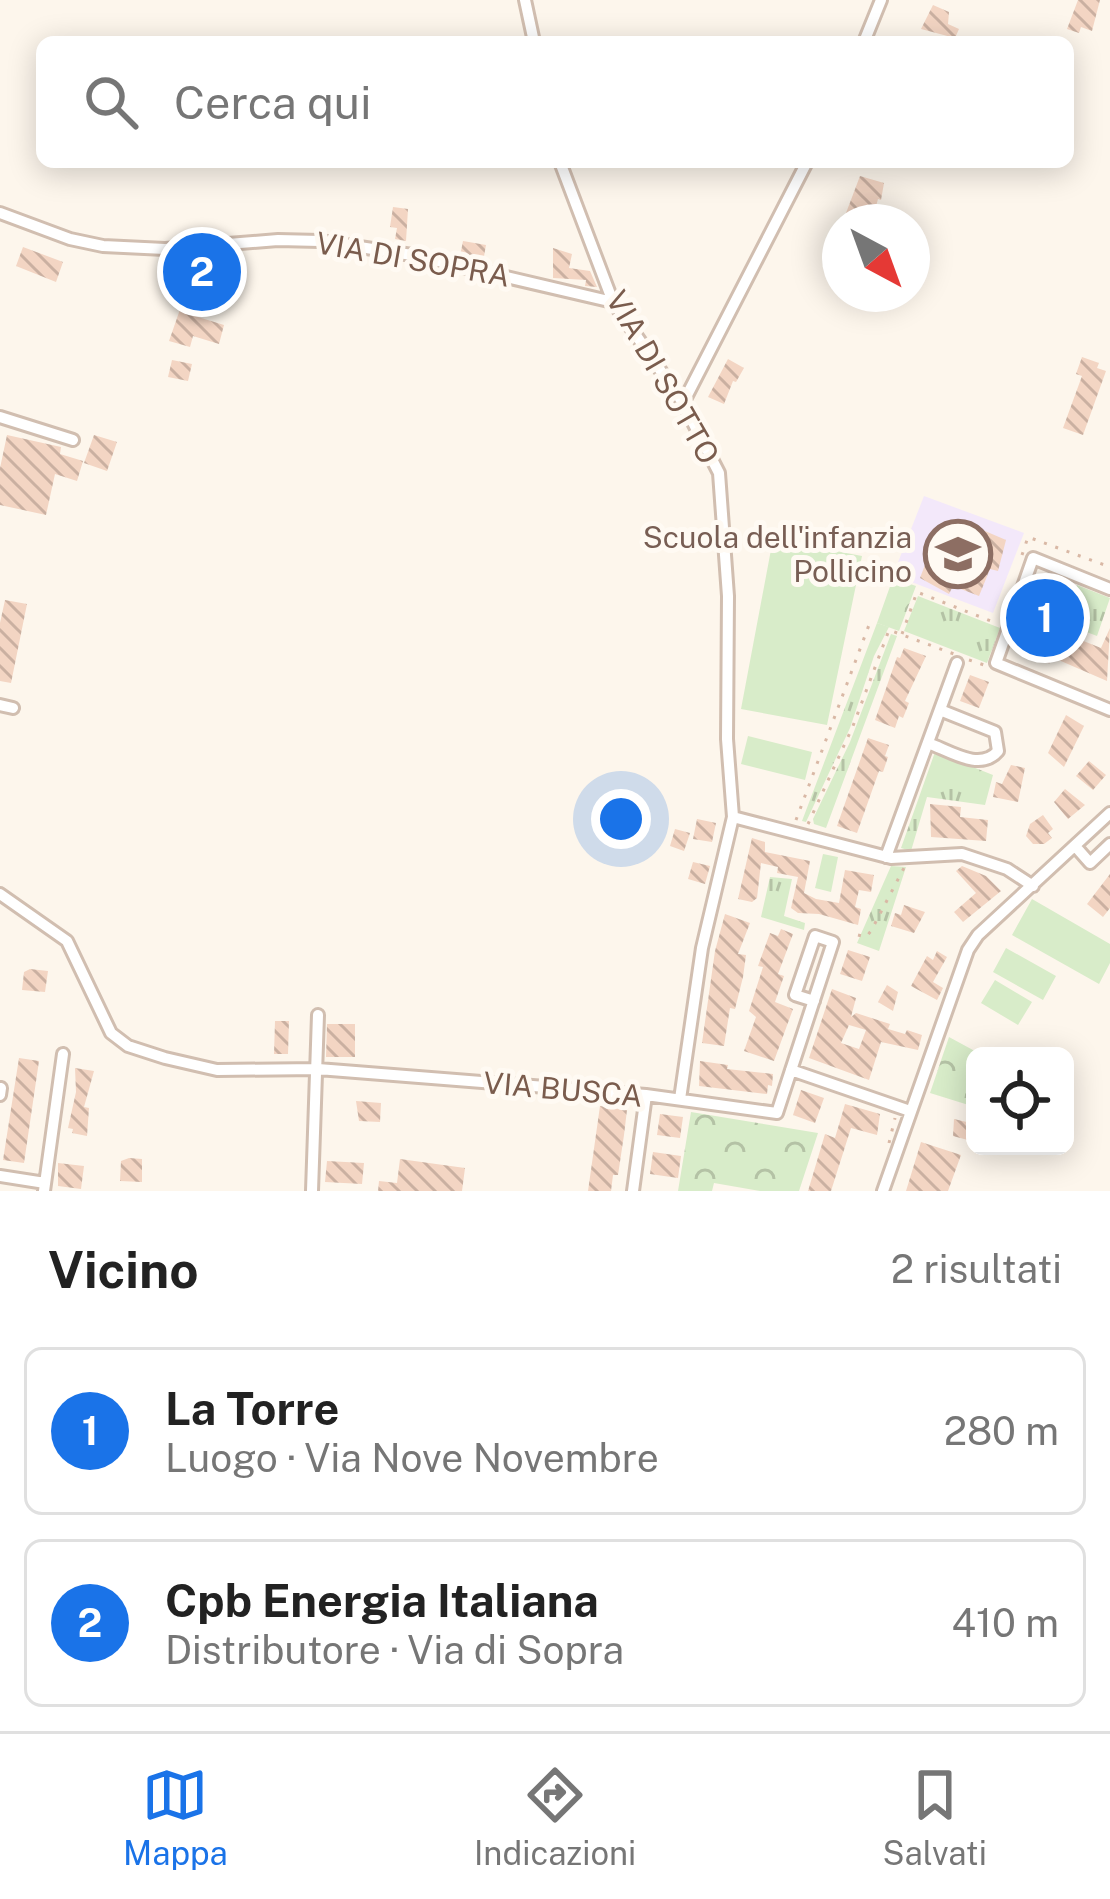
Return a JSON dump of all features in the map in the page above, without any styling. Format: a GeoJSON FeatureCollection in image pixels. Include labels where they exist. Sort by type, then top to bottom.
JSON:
{"type":"FeatureCollection","features":[{"type":"Feature","properties":{"kind":"street"},"geometry":{"type":"LineString","coordinates":[[525,0],[533,36]]}},
{"type":"Feature","properties":{"kind":"street"},"geometry":{"type":"LineString","coordinates":[[866,36],[881,0]]}},
{"type":"Feature","properties":{"kind":"street","name":"VIA DI SOTTO"},"geometry":{"type":"LineString","coordinates":[[562,168],[614,302],[683,403],[712,457],[722,490],[733,817]]}},
{"type":"Feature","properties":{"kind":"street"},"geometry":{"type":"LineString","coordinates":[[683,403],[804,168]]}},
{"type":"Feature","properties":{"kind":"street","name":"VIA DI SOPRA"},"geometry":{"type":"LineString","coordinates":[[0,212],[70,239],[135,249],[320,241],[433,259],[614,302]]}},
{"type":"Feature","properties":{"kind":"street"},"geometry":{"type":"LineString","coordinates":[[0,417],[73,440]]}},
{"type":"Feature","properties":{"kind":"street"},"geometry":{"type":"LineString","coordinates":[[1110,589],[1033,558],[996,663],[1110,710]]}},
{"type":"Feature","properties":{"kind":"street"},"geometry":{"type":"LineString","coordinates":[[886,856],[957,663]]}},
{"type":"Feature","properties":{"kind":"street"},"geometry":{"type":"LineString","coordinates":[[928,742],[981,762],[998,751],[995,731],[940,710]]}},
{"type":"Feature","properties":{"kind":"street"},"geometry":{"type":"LineString","coordinates":[[883,1191],[968,950],[978,935],[1110,813]]}},
{"type":"Feature","properties":{"kind":"street"},"geometry":{"type":"LineString","coordinates":[[733,817],[886,856],[962,854],[1007,869],[1033,886]]}},
{"type":"Feature","properties":{"kind":"street","name":"VIA BUSCA"},"geometry":{"type":"LineString","coordinates":[[0,894],[67,941],[102,1019],[128,1046],[217,1070],[318,1069],[680,1099],[702,948],[733,817]]}},
{"type":"Feature","properties":{"kind":"street"},"geometry":{"type":"LineString","coordinates":[[1075,846],[1090,862],[1110,844]]}},
{"type":"Feature","properties":{"kind":"street"},"geometry":{"type":"LineString","coordinates":[[680,1099],[777,1113],[814,1001],[833,942],[815,936],[795,995],[814,1001]]}},
{"type":"Feature","properties":{"kind":"street"},"geometry":{"type":"LineString","coordinates":[[312,1191],[318,1015]]}},
{"type":"Feature","properties":{"kind":"street"},"geometry":{"type":"LineString","coordinates":[[0,1175],[44,1187],[63,1054]]}},
{"type":"Feature","properties":{"kind":"street"},"geometry":{"type":"LineString","coordinates":[[791,1070],[910,1111]]}},
{"type":"Feature","properties":{"kind":"street"},"geometry":{"type":"LineString","coordinates":[[633,1191],[646,1095]]}},
{"type":"Feature","properties":{"kind":"lane"},"geometry":{"type":"LineString","coordinates":[[175,249],[185,266],[209,272],[220,245]]}},
{"type":"Feature","properties":{"kind":"path"},"geometry":{"type":"LineString","coordinates":[[902,634],[917,592],[998,623]]}},
{"type":"Feature","properties":{"kind":"path"},"geometry":{"type":"LineString","coordinates":[[792,833],[869,625]]}},
{"type":"Feature","properties":{"kind":"path"},"geometry":{"type":"LineString","coordinates":[[808,824],[890,630],[987,667]]}},
{"type":"Feature","properties":{"kind":"path"},"geometry":{"type":"LineString","coordinates":[[1048,664],[1058,634]]}},
{"type":"Feature","properties":{"kind":"path"},"geometry":{"type":"LineString","coordinates":[[858,934],[866,937],[871,931],[906,864]]}},
{"type":"Feature","properties":{"kind":"path"},"geometry":{"type":"LineString","coordinates":[[889,1138],[897,1113],[892,1112]]}},
{"type":"Feature","properties":{"kind":"shaded area","name":"Scuola dell'infanzia Pollicino"},"geometry":{"type":"Polygon","coordinates":[[[924,496],[1024,533],[993,613],[893,575],[924,496]]]}},
{"type":"Feature","properties":{"kind":"green space"},"geometry":{"type":"Polygon","coordinates":[[[773,539],[862,556],[827,725],[741,709],[773,539]]]}},
{"type":"Feature","properties":{"kind":"green space"},"geometry":{"type":"Polygon","coordinates":[[[893,578],[916,586],[899,631],[877,623],[893,578]]]}},
{"type":"Feature","properties":{"kind":"green space"},"geometry":{"type":"Polygon","coordinates":[[[1077,585],[1110,598],[1097,636],[1063,623],[1077,585]]]}},
{"type":"Feature","properties":{"kind":"green space"},"geometry":{"type":"Polygon","coordinates":[[[918,596],[1000,628],[987,663],[904,631],[918,596]]]}},
{"type":"Feature","properties":{"kind":"green space"},"geometry":{"type":"Polygon","coordinates":[[[877,623],[889,627],[850,728],[806,822],[802,821],[877,623]]]}},
{"type":"Feature","properties":{"kind":"green space"},"geometry":{"type":"Polygon","coordinates":[[[891,634],[897,636],[826,828],[814,824],[813,819],[850,742],[891,634]]]}},
{"type":"Feature","properties":{"kind":"green space"},"geometry":{"type":"Polygon","coordinates":[[[748,736],[812,752],[805,780],[741,764],[748,736]]]}},
{"type":"Feature","properties":{"kind":"green space"},"geometry":{"type":"Polygon","coordinates":[[[935,752],[993,775],[985,805],[927,797],[911,851],[901,848],[935,752]]]}},
{"type":"Feature","properties":{"kind":"green space"},"geometry":{"type":"Polygon","coordinates":[[[823,854],[838,857],[831,892],[815,888],[823,854]]]}},
{"type":"Feature","properties":{"kind":"green space"},"geometry":{"type":"Polygon","coordinates":[[[891,866],[906,867],[879,951],[857,943],[891,866]]]}},
{"type":"Feature","properties":{"kind":"green space"},"geometry":{"type":"Polygon","coordinates":[[[770,877],[792,879],[784,916],[805,923],[804,930],[761,917],[770,877]]]}},
{"type":"Feature","properties":{"kind":"green space"},"geometry":{"type":"Polygon","coordinates":[[[1032,899],[1110,944],[1110,963],[1099,984],[1012,935],[1032,899]]]}},
{"type":"Feature","properties":{"kind":"green space"},"geometry":{"type":"Polygon","coordinates":[[[1006,948],[1056,976],[1043,1000],[993,972],[1006,948]]]}},
{"type":"Feature","properties":{"kind":"green space"},"geometry":{"type":"Polygon","coordinates":[[[995,980],[1032,1002],[1018,1025],[981,1003],[995,980]]]}},
{"type":"Feature","properties":{"kind":"green space"},"geometry":{"type":"Polygon","coordinates":[[[949,1037],[967,1047],[966,1104],[930,1093],[949,1037]]]}},
{"type":"Feature","properties":{"kind":"green space"},"geometry":{"type":"Polygon","coordinates":[[[691,1112],[818,1133],[799,1191],[760,1191],[714,1183],[712,1191],[678,1191],[691,1112]]]}},
{"type":"Feature","properties":{"kind":"building"},"geometry":{"type":"Polygon","coordinates":[[[1078,0],[1100,0],[1092,31],[1067,29],[1078,0]]]}},
{"type":"Feature","properties":{"kind":"building"},"geometry":{"type":"Polygon","coordinates":[[[933,5],[949,12],[948,24],[959,29],[956,36],[947,36],[921,29],[933,5]]]}},
{"type":"Feature","properties":{"kind":"building"},"geometry":{"type":"Polygon","coordinates":[[[860,176],[884,183],[877,204],[849,204],[860,176]]]}},
{"type":"Feature","properties":{"kind":"building"},"geometry":{"type":"Polygon","coordinates":[[[393,207],[408,209],[406,241],[395,239],[397,228],[390,227],[393,207]]]}},
{"type":"Feature","properties":{"kind":"building"},"geometry":{"type":"Polygon","coordinates":[[[463,241],[486,245],[483,262],[460,256],[463,241]]]}},
{"type":"Feature","properties":{"kind":"building"},"geometry":{"type":"Polygon","coordinates":[[[23,247],[63,262],[56,282],[16,266],[23,247]]]}},
{"type":"Feature","properties":{"kind":"building"},"geometry":{"type":"Polygon","coordinates":[[[553,248],[572,254],[569,268],[590,271],[597,287],[585,286],[586,280],[553,278],[553,248]]]}},
{"type":"Feature","properties":{"kind":"building"},"geometry":{"type":"Polygon","coordinates":[[[233,259],[242,261],[242,280],[220,275],[215,291],[200,286],[195,304],[201,306],[198,317],[224,325],[219,344],[193,336],[190,347],[169,341],[192,275],[212,278],[219,266],[230,269],[233,259]]]}},
{"type":"Feature","properties":{"kind":"building"},"geometry":{"type":"Polygon","coordinates":[[[1082,357],[1106,371],[1083,435],[1063,428],[1082,376],[1076,374],[1082,357]]]}},
{"type":"Feature","properties":{"kind":"building"},"geometry":{"type":"Polygon","coordinates":[[[728,359],[744,368],[724,404],[708,397],[728,359]]]}},
{"type":"Feature","properties":{"kind":"building"},"geometry":{"type":"Polygon","coordinates":[[[172,360],[192,364],[188,381],[168,377],[172,360]]]}},
{"type":"Feature","properties":{"kind":"building"},"geometry":{"type":"Polygon","coordinates":[[[7,435],[61,447],[60,454],[83,461],[77,481],[55,474],[46,515],[0,505],[0,468],[7,435]]]}},
{"type":"Feature","properties":{"kind":"building"},"geometry":{"type":"Polygon","coordinates":[[[94,435],[117,442],[107,471],[84,463],[94,435]]]}},
{"type":"Feature","properties":{"kind":"building"},"geometry":{"type":"Polygon","coordinates":[[[978,528],[1006,540],[998,571],[990,569],[979,596],[953,586],[949,594],[920,578],[931,549],[961,557],[978,528]]]}},
{"type":"Feature","properties":{"kind":"building"},"geometry":{"type":"Polygon","coordinates":[[[1048,584],[1066,591],[1051,628],[1101,648],[1110,628],[1107,681],[1024,645],[1048,584]]]}},
{"type":"Feature","properties":{"kind":"building"},"geometry":{"type":"Polygon","coordinates":[[[5,600],[27,604],[11,683],[0,681],[5,600]]]}},
{"type":"Feature","properties":{"kind":"building"},"geometry":{"type":"Polygon","coordinates":[[[904,648],[926,656],[895,728],[875,720],[904,648]]]}},
{"type":"Feature","properties":{"kind":"building"},"geometry":{"type":"Polygon","coordinates":[[[970,675],[989,682],[979,708],[960,701],[970,675]]]}},
{"type":"Feature","properties":{"kind":"building"},"geometry":{"type":"Polygon","coordinates":[[[1066,715],[1084,726],[1064,767],[1048,753],[1066,715]]]}},
{"type":"Feature","properties":{"kind":"building"},"geometry":{"type":"Polygon","coordinates":[[[868,738],[889,745],[888,757],[857,833],[837,826],[868,738]]]}},
{"type":"Feature","properties":{"kind":"building"},"geometry":{"type":"Polygon","coordinates":[[[1089,761],[1106,775],[1093,790],[1076,776],[1089,761]]]}},
{"type":"Feature","properties":{"kind":"building"},"geometry":{"type":"Polygon","coordinates":[[[1011,765],[1025,768],[1018,802],[993,797],[996,782],[1002,784],[1011,765]]]}},
{"type":"Feature","properties":{"kind":"building"},"geometry":{"type":"Polygon","coordinates":[[[1065,789],[1085,805],[1068,819],[1054,802],[1065,789]]]}},
{"type":"Feature","properties":{"kind":"building"},"geometry":{"type":"Polygon","coordinates":[[[930,804],[961,807],[960,817],[988,820],[986,841],[931,837],[930,804]]]}},
{"type":"Feature","properties":{"kind":"building"},"geometry":{"type":"Polygon","coordinates":[[[1043,815],[1053,829],[1048,833],[1052,838],[1033,844],[1026,836],[1030,824],[1043,815]]]}},
{"type":"Feature","properties":{"kind":"building"},"geometry":{"type":"Polygon","coordinates":[[[697,819],[716,823],[712,842],[693,839],[697,819]]]}},
{"type":"Feature","properties":{"kind":"building"},"geometry":{"type":"Polygon","coordinates":[[[675,829],[690,833],[684,851],[670,846],[675,829]]]}},
{"type":"Feature","properties":{"kind":"building"},"geometry":{"type":"Polygon","coordinates":[[[752,838],[765,842],[765,852],[810,861],[804,893],[816,899],[839,903],[845,870],[874,875],[871,892],[859,890],[858,925],[798,913],[791,908],[798,877],[777,873],[778,867],[761,863],[757,898],[752,902],[738,899],[752,838]]]}},
{"type":"Feature","properties":{"kind":"building"},"geometry":{"type":"Polygon","coordinates":[[[693,862],[710,866],[705,884],[688,879],[693,862]]]}},
{"type":"Feature","properties":{"kind":"building"},"geometry":{"type":"Polygon","coordinates":[[[962,866],[986,876],[1001,891],[963,922],[954,912],[976,893],[956,871],[962,866]]]}},
{"type":"Feature","properties":{"kind":"building"},"geometry":{"type":"Polygon","coordinates":[[[1110,874],[1110,908],[1103,917],[1087,904],[1110,874]]]}},
{"type":"Feature","properties":{"kind":"building"},"geometry":{"type":"Polygon","coordinates":[[[904,905],[925,912],[914,933],[891,926],[904,905]]]}},
{"type":"Feature","properties":{"kind":"building"},"geometry":{"type":"Polygon","coordinates":[[[725,914],[750,923],[738,954],[746,955],[743,977],[735,1009],[730,1008],[724,1046],[702,1043],[725,914]]]}},
{"type":"Feature","properties":{"kind":"building"},"geometry":{"type":"Polygon","coordinates":[[[781,929],[793,934],[778,974],[784,976],[775,1002],[793,1009],[774,1061],[744,1051],[756,1017],[749,1011],[763,967],[758,966],[770,933],[778,936],[781,929]]]}},
{"type":"Feature","properties":{"kind":"building"},"geometry":{"type":"Polygon","coordinates":[[[848,950],[870,957],[862,981],[840,974],[848,950]]]}},
{"type":"Feature","properties":{"kind":"building"},"geometry":{"type":"Polygon","coordinates":[[[937,951],[947,957],[933,982],[943,988],[937,1000],[911,986],[927,956],[933,960],[937,951]]]}},
{"type":"Feature","properties":{"kind":"building"},"geometry":{"type":"Polygon","coordinates":[[[48,971],[45,992],[22,990],[24,972],[48,971]]]}},
{"type":"Feature","properties":{"kind":"building"},"geometry":{"type":"Polygon","coordinates":[[[887,985],[898,992],[893,1011],[878,1002],[887,985]]]}},
{"type":"Feature","properties":{"kind":"building"},"geometry":{"type":"Polygon","coordinates":[[[832,989],[856,998],[851,1017],[856,1013],[890,1024],[888,1029],[922,1035],[918,1050],[881,1042],[869,1080],[809,1058],[832,989]],[[849,1025],[841,1043],[859,1049],[866,1030],[849,1025]]]}},
{"type":"Feature","properties":{"kind":"building"},"geometry":{"type":"Polygon","coordinates":[[[275,1021],[289,1021],[288,1054],[274,1054],[275,1021]]]}},
{"type":"Feature","properties":{"kind":"building"},"geometry":{"type":"Polygon","coordinates":[[[327,1024],[355,1024],[355,1057],[326,1057],[327,1024]]]}},
{"type":"Feature","properties":{"kind":"building"},"geometry":{"type":"Polygon","coordinates":[[[19,1058],[39,1061],[24,1163],[3,1160],[19,1058]]]}},
{"type":"Feature","properties":{"kind":"building"},"geometry":{"type":"Polygon","coordinates":[[[700,1061],[773,1074],[772,1086],[768,1085],[767,1094],[699,1086],[700,1061]]]}},
{"type":"Feature","properties":{"kind":"building"},"geometry":{"type":"Polygon","coordinates":[[[75,1068],[94,1071],[84,1107],[89,1108],[87,1136],[68,1128],[76,1092],[75,1068]]]}},
{"type":"Feature","properties":{"kind":"building"},"geometry":{"type":"Polygon","coordinates":[[[801,1090],[824,1098],[815,1123],[793,1115],[801,1090]]]}},
{"type":"Feature","properties":{"kind":"building"},"geometry":{"type":"Polygon","coordinates":[[[356,1101],[381,1103],[380,1122],[359,1121],[356,1101]]]}},
{"type":"Feature","properties":{"kind":"building"},"geometry":{"type":"Polygon","coordinates":[[[845,1104],[880,1114],[877,1135],[851,1128],[831,1191],[808,1191],[825,1134],[835,1138],[845,1104]]]}},
{"type":"Feature","properties":{"kind":"building"},"geometry":{"type":"Polygon","coordinates":[[[600,1106],[627,1110],[624,1135],[611,1191],[588,1191],[600,1106]]]}},
{"type":"Feature","properties":{"kind":"building"},"geometry":{"type":"Polygon","coordinates":[[[660,1114],[683,1117],[680,1138],[657,1135],[660,1114]]]}},
{"type":"Feature","properties":{"kind":"building"},"geometry":{"type":"Polygon","coordinates":[[[954,1119],[966,1122],[966,1140],[953,1136],[954,1119]]]}},
{"type":"Feature","properties":{"kind":"building"},"geometry":{"type":"Polygon","coordinates":[[[921,1142],[961,1155],[948,1191],[906,1191],[921,1142]]]}},
{"type":"Feature","properties":{"kind":"building"},"geometry":{"type":"Polygon","coordinates":[[[653,1152],[681,1156],[678,1178],[650,1174],[653,1152]]]}},
{"type":"Feature","properties":{"kind":"building"},"geometry":{"type":"Polygon","coordinates":[[[142,1159],[142,1182],[120,1181],[121,1161],[142,1159]]]}},
{"type":"Feature","properties":{"kind":"building"},"geometry":{"type":"Polygon","coordinates":[[[400,1159],[465,1168],[462,1191],[378,1191],[379,1181],[397,1183],[400,1159]]]}},
{"type":"Feature","properties":{"kind":"building"},"geometry":{"type":"Polygon","coordinates":[[[327,1161],[364,1163],[362,1184],[325,1182],[327,1161]]]}},
{"type":"Feature","properties":{"kind":"building"},"geometry":{"type":"Polygon","coordinates":[[[58,1163],[84,1166],[81,1189],[58,1186],[58,1163]]]}},
{"type":"Feature","properties":{"kind":"place","name":"Cpb Energia Italiana"},"geometry":{"type":"Point","coordinates":[202,272]}},
{"type":"Feature","properties":{"kind":"place","name":"Scuola dell'infanzia Pollicino"},"geometry":{"type":"Point","coordinates":[958,554]}},
{"type":"Feature","properties":{"kind":"place","name":"La Torre"},"geometry":{"type":"Point","coordinates":[1045,618]}}]}
